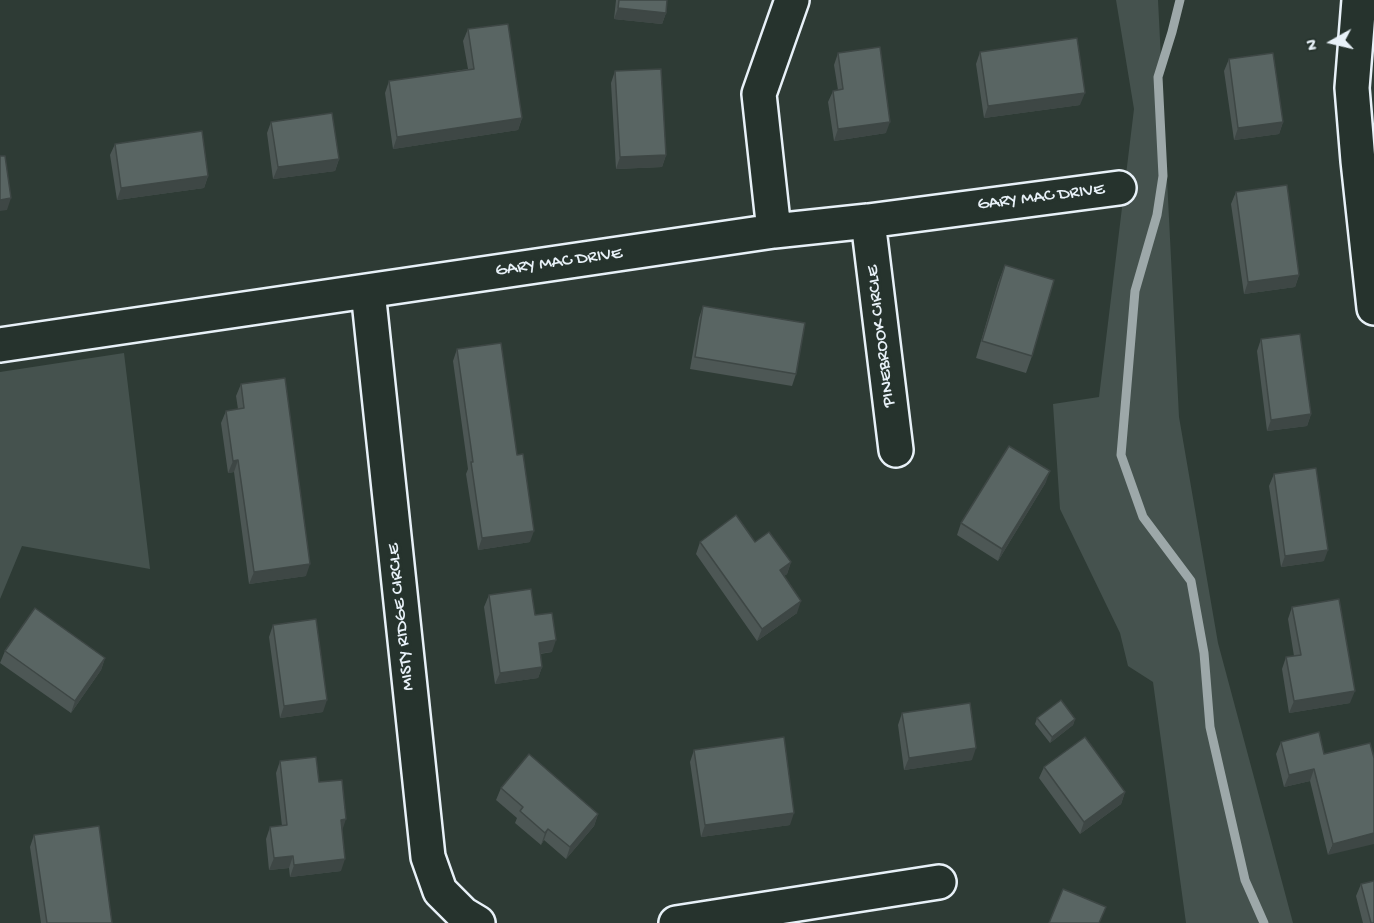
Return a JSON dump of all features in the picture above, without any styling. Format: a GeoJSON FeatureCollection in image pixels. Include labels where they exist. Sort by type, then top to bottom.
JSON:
{"type":"FeatureCollection","features":[{"type":"Feature","properties":{"kind":"street"},"geometry":{"type":"LineString","coordinates":[[774,231],[759,94],[792,0]]}},
{"type":"Feature","properties":{"kind":"street"},"geometry":{"type":"LineString","coordinates":[[1359,0],[1352,88],[1374,308]]}},
{"type":"Feature","properties":{"kind":"street","name":"GARY MAC DRIVE"},"geometry":{"type":"LineString","coordinates":[[0,345],[774,231],[1119,188]]}},
{"type":"Feature","properties":{"kind":"street","name":"PINEBROOK CIRCLE"},"geometry":{"type":"LineString","coordinates":[[868,221],[896,450]]}},
{"type":"Feature","properties":{"kind":"street","name":"MISTY RIDGE CIRCLE"},"geometry":{"type":"LineString","coordinates":[[368,291],[428,857],[440,891],[463,914],[478,923]]}},
{"type":"Feature","properties":{"kind":"street"},"geometry":{"type":"LineString","coordinates":[[676,923],[939,882]]}},
{"type":"Feature","properties":{"kind":"shaded area"},"geometry":{"type":"Polygon","coordinates":[[[1116,0],[1158,0],[1179,417],[1218,643],[1293,923],[1186,923],[1153,682],[1128,666],[1120,633],[1060,509],[1053,404],[1099,397],[1134,109],[1116,0]]]}},
{"type":"Feature","properties":{"kind":"shaded area"},"geometry":{"type":"Polygon","coordinates":[[[124,353],[150,569],[22,546],[0,599],[0,372],[124,353]]]}},
{"type":"Feature","properties":{"kind":"building"},"geometry":{"type":"Polygon","coordinates":[[[619,0],[667,0],[666,13],[618,8],[619,0]]]}},
{"type":"Feature","properties":{"kind":"building"},"geometry":{"type":"Polygon","coordinates":[[[508,24],[522,118],[397,137],[389,81],[474,69],[468,29],[508,24]]]}},
{"type":"Feature","properties":{"kind":"building"},"geometry":{"type":"Polygon","coordinates":[[[1077,38],[1085,93],[988,106],[980,52],[1077,38]]]}},
{"type":"Feature","properties":{"kind":"building"},"geometry":{"type":"Polygon","coordinates":[[[880,47],[890,122],[838,129],[833,91],[843,89],[838,53],[880,47]]]}},
{"type":"Feature","properties":{"kind":"building"},"geometry":{"type":"Polygon","coordinates":[[[1273,53],[1283,122],[1238,128],[1229,59],[1273,53]]]}},
{"type":"Feature","properties":{"kind":"building"},"geometry":{"type":"Polygon","coordinates":[[[661,69],[666,155],[620,157],[615,71],[661,69]]]}},
{"type":"Feature","properties":{"kind":"building"},"geometry":{"type":"Polygon","coordinates":[[[332,113],[339,159],[278,167],[271,122],[332,113]]]}},
{"type":"Feature","properties":{"kind":"building"},"geometry":{"type":"Polygon","coordinates":[[[202,131],[208,176],[121,188],[115,144],[202,131]]]}},
{"type":"Feature","properties":{"kind":"building"},"geometry":{"type":"Polygon","coordinates":[[[0,156],[5,156],[11,198],[0,200],[0,156]]]}},
{"type":"Feature","properties":{"kind":"building"},"geometry":{"type":"Polygon","coordinates":[[[1287,185],[1299,275],[1248,282],[1236,192],[1287,185]]]}},
{"type":"Feature","properties":{"kind":"building"},"geometry":{"type":"Polygon","coordinates":[[[1005,265],[1054,280],[1032,356],[982,341],[1005,265]]]}},
{"type":"Feature","properties":{"kind":"building"},"geometry":{"type":"Polygon","coordinates":[[[703,306],[805,323],[796,374],[695,357],[703,306]]]}},
{"type":"Feature","properties":{"kind":"building"},"geometry":{"type":"Polygon","coordinates":[[[1300,334],[1311,414],[1271,420],[1261,339],[1300,334]]]}},
{"type":"Feature","properties":{"kind":"building"},"geometry":{"type":"Polygon","coordinates":[[[501,343],[517,455],[523,454],[534,531],[482,538],[457,349],[501,343]]]}},
{"type":"Feature","properties":{"kind":"building"},"geometry":{"type":"Polygon","coordinates":[[[285,378],[310,564],[254,572],[238,460],[233,461],[226,411],[244,408],[241,384],[285,378]]]}},
{"type":"Feature","properties":{"kind":"building"},"geometry":{"type":"Polygon","coordinates":[[[1009,446],[1050,471],[1002,549],[961,523],[1009,446]]]}},
{"type":"Feature","properties":{"kind":"building"},"geometry":{"type":"Polygon","coordinates":[[[1316,468],[1328,550],[1285,556],[1274,474],[1316,468]]]}},
{"type":"Feature","properties":{"kind":"building"},"geometry":{"type":"Polygon","coordinates":[[[736,515],[755,542],[769,532],[791,562],[780,570],[801,601],[762,629],[700,542],[736,515]]]}},
{"type":"Feature","properties":{"kind":"building"},"geometry":{"type":"Polygon","coordinates":[[[531,589],[535,615],[552,613],[556,640],[539,643],[542,667],[500,673],[489,595],[531,589]]]}},
{"type":"Feature","properties":{"kind":"building"},"geometry":{"type":"Polygon","coordinates":[[[1339,599],[1355,691],[1294,701],[1286,657],[1301,655],[1292,607],[1339,599]]]}},
{"type":"Feature","properties":{"kind":"building"},"geometry":{"type":"Polygon","coordinates":[[[35,608],[105,658],[75,701],[5,651],[35,608]]]}},
{"type":"Feature","properties":{"kind":"building"},"geometry":{"type":"Polygon","coordinates":[[[316,619],[327,700],[284,706],[273,625],[316,619]]]}},
{"type":"Feature","properties":{"kind":"building"},"geometry":{"type":"Polygon","coordinates":[[[1061,700],[1075,719],[1052,737],[1037,718],[1061,700]]]}},
{"type":"Feature","properties":{"kind":"building"},"geometry":{"type":"Polygon","coordinates":[[[970,703],[976,748],[909,758],[902,713],[970,703]]]}},
{"type":"Feature","properties":{"kind":"building"},"geometry":{"type":"Polygon","coordinates":[[[1319,732],[1324,754],[1370,743],[1374,758],[1374,833],[1333,844],[1314,769],[1289,775],[1281,742],[1319,732]]]}},
{"type":"Feature","properties":{"kind":"building"},"geometry":{"type":"Polygon","coordinates":[[[784,737],[794,813],[705,825],[694,750],[784,737]]]}},
{"type":"Feature","properties":{"kind":"building"},"geometry":{"type":"Polygon","coordinates":[[[1085,737],[1125,792],[1084,822],[1044,767],[1085,737]]]}},
{"type":"Feature","properties":{"kind":"building"},"geometry":{"type":"Polygon","coordinates":[[[529,754],[598,814],[570,847],[548,829],[545,833],[520,811],[523,807],[501,788],[529,754]]]}},
{"type":"Feature","properties":{"kind":"building"},"geometry":{"type":"Polygon","coordinates":[[[316,757],[319,782],[342,780],[346,819],[341,820],[345,859],[294,865],[293,856],[274,858],[270,827],[287,825],[280,761],[316,757]]]}},
{"type":"Feature","properties":{"kind":"building"},"geometry":{"type":"Polygon","coordinates":[[[99,826],[112,923],[47,923],[34,835],[99,826]]]}},
{"type":"Feature","properties":{"kind":"building"},"geometry":{"type":"Polygon","coordinates":[[[1374,881],[1374,923],[1371,923],[1361,884],[1374,881]]]}},
{"type":"Feature","properties":{"kind":"building"},"geometry":{"type":"Polygon","coordinates":[[[1063,889],[1106,907],[1099,923],[1049,923],[1063,889]]]}},
{"type":"Feature","properties":{"kind":"waterway"},"geometry":{"type":"LineString","coordinates":[[1180,0],[1158,77],[1163,176],[1157,215],[1135,291],[1121,455],[1143,517],[1191,581],[1204,653],[1210,727],[1245,880],[1264,923]]}}]}
